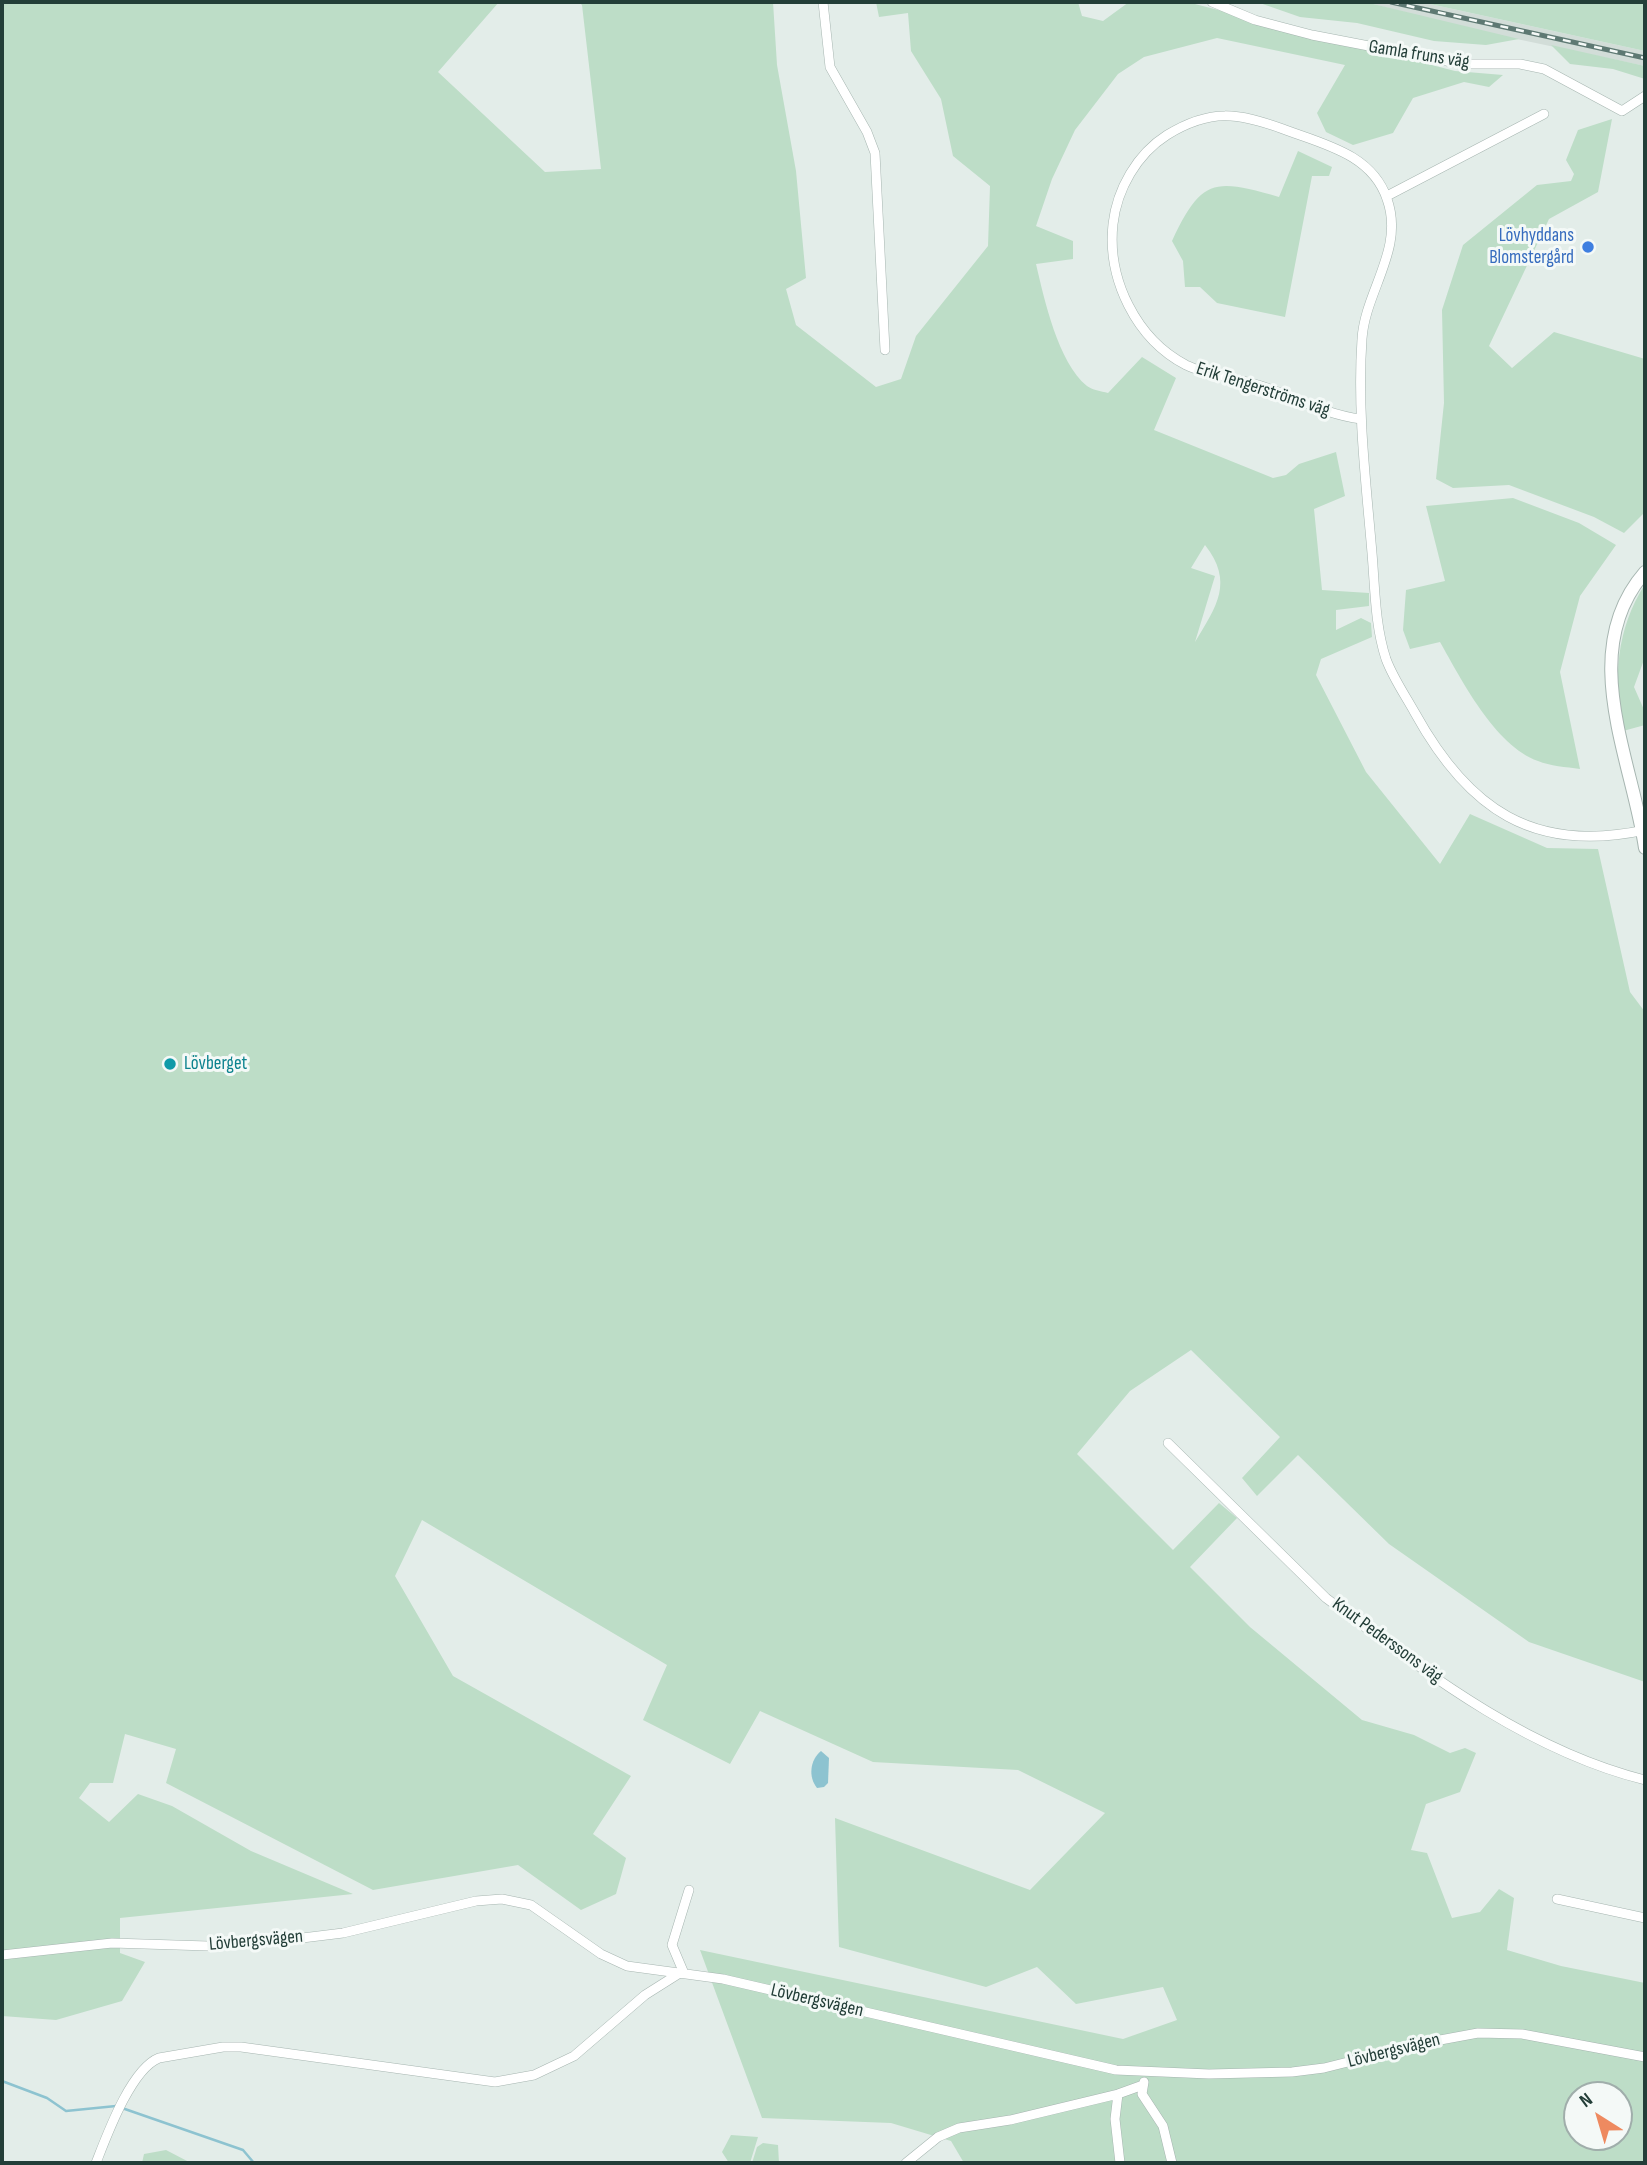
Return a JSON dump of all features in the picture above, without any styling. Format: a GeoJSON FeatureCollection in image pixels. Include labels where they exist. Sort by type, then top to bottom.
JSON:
{"type":"FeatureCollection","features":[{"type":"Feature","properties":{"kind":"street"},"geometry":{"type":"LineString","coordinates":[[823,2],[830,67],[867,132],[875,153],[885,350]]}},
{"type":"Feature","properties":{"kind":"street","name":"Gamla fruns väg"},"geometry":{"type":"LineString","coordinates":[[1212,2],[1255,20],[1311,35],[1462,64],[1520,64],[1544,69],[1622,111],[1645,96]]}},
{"type":"Feature","properties":{"kind":"street"},"geometry":{"type":"LineString","coordinates":[[1387,196],[1544,114]]}},
{"type":"Feature","properties":{"kind":"street","name":"Erik Tengerströms väg"},"geometry":{"type":"LineString","coordinates":[[1361,418],[1342,416],[1261,386],[1205,372],[1172,356],[1143,331],[1123,293],[1114,261],[1112,228],[1121,191],[1147,152],[1185,125],[1222,115],[1251,118],[1344,151],[1363,164],[1387,196],[1391,245],[1363,328],[1361,418],[1381,638],[1391,670],[1425,731],[1458,776],[1503,814],[1550,834],[1579,838],[1644,830]]}},
{"type":"Feature","properties":{"kind":"street"},"geometry":{"type":"LineString","coordinates":[[1645,572],[1620,614],[1611,645],[1610,666],[1614,706],[1644,830],[1645,848]]}},
{"type":"Feature","properties":{"kind":"street","name":"Knut Pederssons väg"},"geometry":{"type":"LineString","coordinates":[[1168,1444],[1326,1598],[1363,1625],[1513,1727],[1577,1758],[1645,1780]]}},
{"type":"Feature","properties":{"kind":"street"},"geometry":{"type":"LineString","coordinates":[[96,2163],[118,2109],[139,2073],[150,2061],[159,2058],[223,2047],[241,2047],[495,2082],[534,2075],[574,2056],[645,1996],[682,1971],[671,1945],[689,1890]]}},
{"type":"Feature","properties":{"kind":"street","name":"Lövbergsvägen"},"geometry":{"type":"LineString","coordinates":[[2,1955],[112,1943],[208,1946],[293,1939],[343,1933],[476,1901],[502,1899],[537,1908],[601,1954],[620,1964],[650,1970],[682,1971],[1097,2067],[1145,2073],[1293,2072],[1324,2068],[1452,2036],[1488,2033],[1522,2034],[1645,2057]]}},
{"type":"Feature","properties":{"kind":"street"},"geometry":{"type":"LineString","coordinates":[[1557,1899],[1645,1918]]}},
{"type":"Feature","properties":{"kind":"street"},"geometry":{"type":"LineString","coordinates":[[1145,2073],[1142,2094],[1163,2126],[1172,2163]]}},
{"type":"Feature","properties":{"kind":"street"},"geometry":{"type":"LineString","coordinates":[[906,2163],[938,2137],[959,2128],[1010,2120],[1118,2094],[1143,2085]]}},
{"type":"Feature","properties":{"kind":"street"},"geometry":{"type":"LineString","coordinates":[[1118,2094],[1115,2119],[1120,2163]]}},
{"type":"Feature","properties":{"kind":"shaded area"},"geometry":{"type":"Polygon","coordinates":[[[1365,2],[1421,2],[1645,51],[1645,66],[1474,30],[1365,2]]]}},
{"type":"Feature","properties":{"kind":"green space"},"geometry":{"type":"Polygon","coordinates":[[[2,2],[499,2],[438,72],[545,172],[601,169],[582,5],[579,2],[773,2],[777,65],[796,171],[806,278],[786,289],[796,325],[876,387],[901,379],[916,336],[988,246],[990,186],[953,156],[941,99],[911,51],[908,13],[879,17],[876,2],[1078,2],[1082,16],[1103,21],[1129,2],[1191,3],[1455,71],[1503,75],[1489,87],[1464,82],[1413,98],[1393,133],[1353,145],[1326,132],[1317,113],[1345,65],[1217,38],[1144,57],[1118,74],[1075,130],[1052,179],[1036,226],[1073,241],[1073,259],[1036,264],[1060,346],[1077,376],[1087,386],[1108,393],[1142,357],[1176,378],[1154,430],[1273,478],[1286,475],[1299,464],[1336,452],[1345,496],[1314,509],[1322,590],[1369,593],[1369,606],[1336,610],[1336,630],[1361,618],[1371,623],[1372,637],[1321,659],[1316,675],[1366,772],[1440,864],[1470,814],[1547,848],[1598,849],[1630,992],[1645,1012],[1645,1682],[1529,1642],[1389,1544],[1298,1455],[1257,1496],[1242,1478],[1280,1437],[1191,1350],[1130,1391],[1077,1454],[1173,1550],[1219,1503],[1237,1518],[1190,1567],[1250,1627],[1362,1720],[1414,1735],[1450,1753],[1465,1748],[1476,1753],[1460,1792],[1426,1804],[1411,1850],[1427,1853],[1452,1918],[1480,1912],[1499,1889],[1514,1898],[1507,1950],[1561,1966],[1645,1983],[1645,2163],[964,2163],[951,2141],[891,2123],[762,2118],[700,1950],[1123,2039],[1177,2020],[1163,1987],[1076,2004],[1037,1967],[986,1987],[839,1947],[835,1818],[1030,1890],[1105,1813],[1018,1770],[873,1762],[760,1711],[730,1764],[643,1720],[667,1665],[422,1520],[395,1576],[453,1676],[631,1776],[593,1834],[626,1858],[616,1894],[581,1910],[518,1865],[373,1890],[166,1783],[176,1749],[125,1734],[113,1783],[90,1783],[79,1798],[109,1822],[138,1794],[172,1806],[251,1851],[353,1894],[120,1918],[120,1953],[145,1962],[122,2001],[56,2020],[2,2016],[2,2]],[[1205,545],[1191,568],[1215,576],[1195,642],[1210,617],[1219,594],[1219,571],[1205,545]]]}},
{"type":"Feature","properties":{"kind":"green space"},"geometry":{"type":"Polygon","coordinates":[[[1257,2],[1365,2],[1519,39],[1486,45],[1434,41],[1357,23],[1300,17],[1257,2]]]}},
{"type":"Feature","properties":{"kind":"green space"},"geometry":{"type":"Polygon","coordinates":[[[1421,2],[1645,2],[1645,51],[1421,2]]]}},
{"type":"Feature","properties":{"kind":"green space"},"geometry":{"type":"Polygon","coordinates":[[[1551,45],[1645,66],[1645,79],[1613,69],[1570,64],[1551,45]]]}},
{"type":"Feature","properties":{"kind":"green space"},"geometry":{"type":"Polygon","coordinates":[[[1612,119],[1598,192],[1549,219],[1489,346],[1512,368],[1554,332],[1645,359],[1645,512],[1624,533],[1594,517],[1509,485],[1453,488],[1436,479],[1444,403],[1442,310],[1463,245],[1537,185],[1571,181],[1574,174],[1566,160],[1578,130],[1612,119]]]}},
{"type":"Feature","properties":{"kind":"green space"},"geometry":{"type":"Polygon","coordinates":[[[1298,151],[1332,167],[1329,176],[1312,176],[1285,317],[1217,303],[1200,287],[1185,287],[1183,261],[1172,241],[1192,205],[1202,194],[1225,186],[1279,197],[1298,151]]]}},
{"type":"Feature","properties":{"kind":"green space"},"geometry":{"type":"Polygon","coordinates":[[[1513,498],[1579,523],[1616,545],[1580,596],[1560,672],[1580,769],[1548,764],[1522,753],[1494,727],[1481,710],[1440,642],[1410,649],[1403,630],[1406,590],[1445,581],[1426,506],[1513,498]]]}},
{"type":"Feature","properties":{"kind":"green space"},"geometry":{"type":"Polygon","coordinates":[[[1645,584],[1645,657],[1634,687],[1645,712],[1645,725],[1623,731],[1618,692],[1619,655],[1628,619],[1645,584]]]}},
{"type":"Feature","properties":{"kind":"green space"},"geometry":{"type":"Polygon","coordinates":[[[731,2135],[758,2137],[750,2163],[729,2163],[722,2152],[731,2135]]]}},
{"type":"Feature","properties":{"kind":"green space"},"geometry":{"type":"Polygon","coordinates":[[[763,2143],[778,2145],[779,2163],[752,2163],[757,2147],[763,2143]]]}},
{"type":"Feature","properties":{"kind":"green space"},"geometry":{"type":"Polygon","coordinates":[[[166,2150],[191,2163],[142,2163],[144,2154],[166,2150]]]}},
{"type":"Feature","properties":{"kind":"water"},"geometry":{"type":"Polygon","coordinates":[[[821,1751],[829,1758],[828,1783],[817,1788],[812,1779],[812,1769],[814,1759],[821,1751]]]}},
{"type":"Feature","properties":{"kind":"waterway"},"geometry":{"type":"LineString","coordinates":[[2,2081],[47,2098],[66,2111],[116,2106]]}},
{"type":"Feature","properties":{"kind":"waterway"},"geometry":{"type":"LineString","coordinates":[[122,2108],[243,2150],[254,2163]]}},
{"type":"Feature","properties":{"kind":"railway"},"geometry":{"type":"LineString","coordinates":[[1391,2],[1645,58]]}},
{"type":"Feature","properties":{"kind":"place","name":"Lövhyddans Blomstergård"},"geometry":{"type":"Point","coordinates":[1588,247]}},
{"type":"Feature","properties":{"kind":"place","name":"Lövberget"},"geometry":{"type":"Point","coordinates":[170,1064]}}]}
